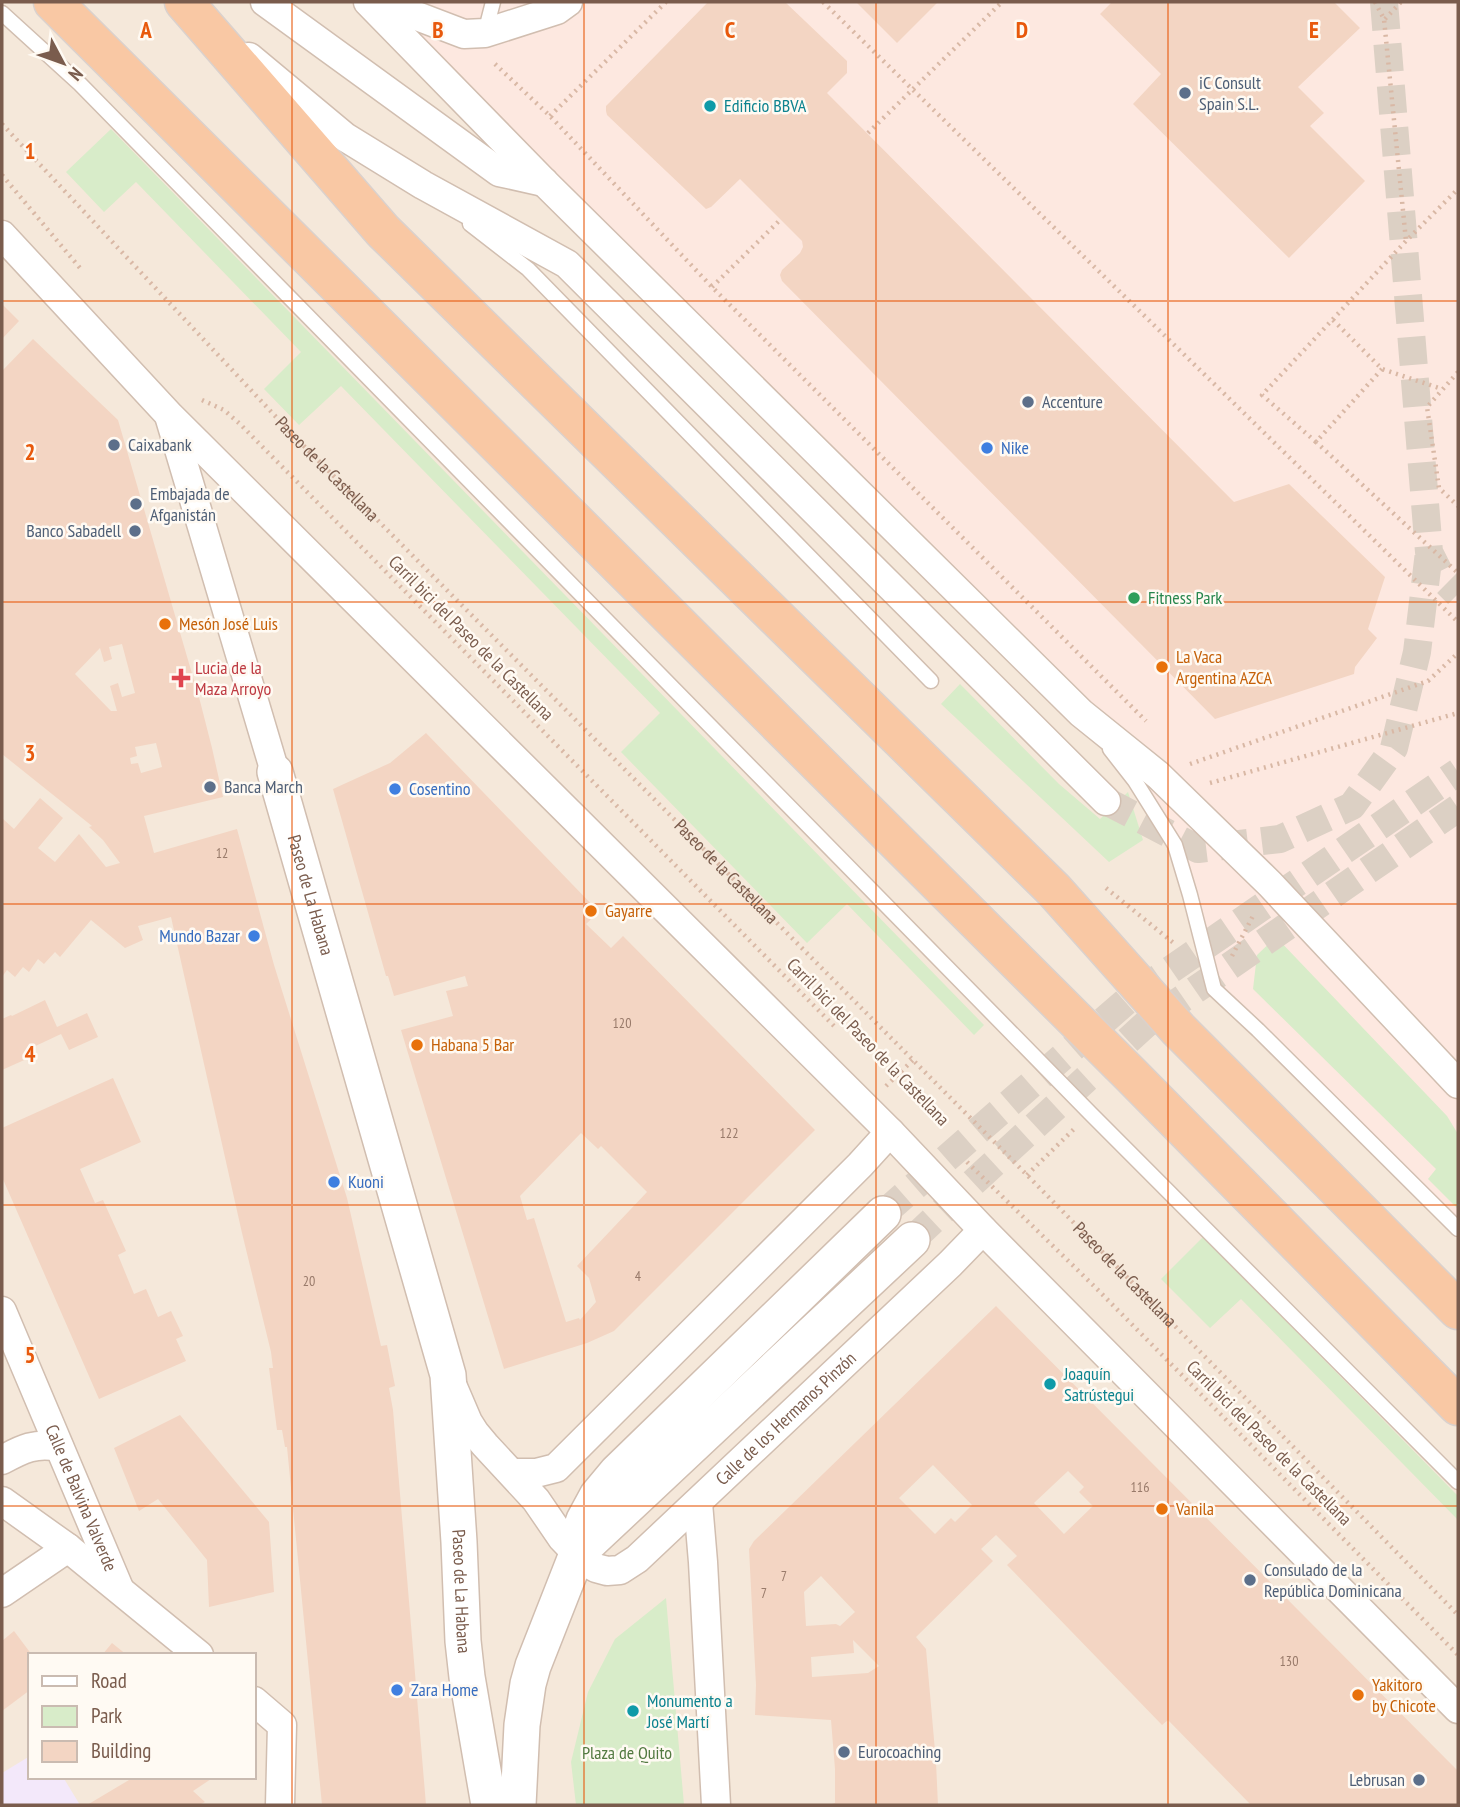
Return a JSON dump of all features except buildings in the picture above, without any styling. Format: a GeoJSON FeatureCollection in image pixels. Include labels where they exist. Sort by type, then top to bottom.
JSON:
{"type":"FeatureCollection","features":[{"type":"Feature","properties":{"kind":"highway"},"geometry":{"type":"LineString","coordinates":[[53,2],[1111,1054],[1458,1406]]}},
{"type":"Feature","properties":{"kind":"highway"},"geometry":{"type":"LineString","coordinates":[[186,4],[383,231],[1054,890],[1178,1029],[1458,1310]]}},
{"type":"Feature","properties":{"kind":"street"},"geometry":{"type":"LineString","coordinates":[[265,2],[499,172],[544,182]]}},
{"type":"Feature","properties":{"kind":"street"},"geometry":{"type":"LineString","coordinates":[[368,2],[544,182],[1081,713],[1157,775],[1270,884],[1458,1084]]}},
{"type":"Feature","properties":{"kind":"street"},"geometry":{"type":"LineString","coordinates":[[380,2],[475,34],[557,10],[568,2]]}},
{"type":"Feature","properties":{"kind":"street"},"geometry":{"type":"LineString","coordinates":[[186,4],[345,137],[423,186],[567,264],[1106,800]]}},
{"type":"Feature","properties":{"kind":"street"},"geometry":{"type":"LineString","coordinates":[[2,235],[170,416],[890,1132],[983,1230],[1458,1709]]}},
{"type":"Feature","properties":{"kind":"street","name":"Paseo de La Habana"},"geometry":{"type":"LineString","coordinates":[[170,416],[448,1375],[475,1433],[541,1506],[562,1538],[577,1554]]}},
{"type":"Feature","properties":{"kind":"street"},"geometry":{"type":"LineString","coordinates":[[512,1472],[536,1473],[556,1468],[890,1132]]}},
{"type":"Feature","properties":{"kind":"street"},"geometry":{"type":"LineString","coordinates":[[518,1805],[525,1702],[530,1675],[577,1554],[583,1520],[597,1496],[609,1480],[883,1214]]}},
{"type":"Feature","properties":{"kind":"street","name":"Calle de los Hermanos Pinzón"},"geometry":{"type":"LineString","coordinates":[[577,1554],[599,1570],[607,1571],[624,1569],[637,1559],[983,1230]]}},
{"type":"Feature","properties":{"kind":"street"},"geometry":{"type":"LineString","coordinates":[[577,1554],[912,1241]]}},
{"type":"Feature","properties":{"kind":"street","name":"Calle de Balvina Valverde"},"geometry":{"type":"LineString","coordinates":[[2,1311],[119,1588],[196,1653]]}},
{"type":"Feature","properties":{"kind":"street","name":"Paseo de La Habana"},"geometry":{"type":"LineString","coordinates":[[448,1375],[463,1641],[489,1805]]}},
{"type":"Feature","properties":{"kind":"street"},"geometry":{"type":"LineString","coordinates":[[2,1460],[32,1446],[47,1444],[59,1447]]}},
{"type":"Feature","properties":{"kind":"street"},"geometry":{"type":"LineString","coordinates":[[2,1501],[119,1588]]}},
{"type":"Feature","properties":{"kind":"street"},"geometry":{"type":"LineString","coordinates":[[698,1503],[716,1805]]}},
{"type":"Feature","properties":{"kind":"street"},"geometry":{"type":"LineString","coordinates":[[2,1593],[68,1548]]}},
{"type":"Feature","properties":{"kind":"street"},"geometry":{"type":"LineString","coordinates":[[256,1703],[282,1725],[280,1805]]}},
{"type":"Feature","properties":{"kind":"lane"},"geometry":{"type":"LineString","coordinates":[[475,34],[493,2]]}},
{"type":"Feature","properties":{"kind":"lane"},"geometry":{"type":"LineString","coordinates":[[2,13],[80,84],[1098,1121],[1458,1482]]}},
{"type":"Feature","properties":{"kind":"lane"},"geometry":{"type":"LineString","coordinates":[[423,186],[528,269],[931,681]]}},
{"type":"Feature","properties":{"kind":"lane"},"geometry":{"type":"LineString","coordinates":[[1081,713],[1135,781],[1175,845],[1214,989],[1458,1229]]}},
{"type":"Feature","properties":{"kind":"path"},"geometry":{"type":"LineString","coordinates":[[550,116],[666,2]]}},
{"type":"Feature","properties":{"kind":"path"},"geometry":{"type":"LineString","coordinates":[[823,2],[1458,622]]}},
{"type":"Feature","properties":{"kind":"path"},"geometry":{"type":"LineString","coordinates":[[868,133],[1002,2]]}},
{"type":"Feature","properties":{"kind":"path"},"geometry":{"type":"LineString","coordinates":[[1375,2],[1384,19],[1406,241]]}},
{"type":"Feature","properties":{"kind":"path"},"geometry":{"type":"LineString","coordinates":[[1384,19],[1401,2]]}},
{"type":"Feature","properties":{"kind":"path"},"geometry":{"type":"LineString","coordinates":[[475,34],[712,287],[1153,728]]}},
{"type":"Feature","properties":{"kind":"path","name":"Paseo de la Castellana"},"geometry":{"type":"LineString","coordinates":[[2,124],[292,434],[1008,1156],[1458,1615]]}},
{"type":"Feature","properties":{"kind":"path"},"geometry":{"type":"LineString","coordinates":[[2,175],[88,277]]}},
{"type":"Feature","properties":{"kind":"path"},"geometry":{"type":"LineString","coordinates":[[1458,189],[1262,395],[1458,573]]}},
{"type":"Feature","properties":{"kind":"path"},"geometry":{"type":"LineString","coordinates":[[712,287],[780,220]]}},
{"type":"Feature","properties":{"kind":"path"},"geometry":{"type":"LineString","coordinates":[[1333,320],[1382,369],[1443,389]]}},
{"type":"Feature","properties":{"kind":"path"},"geometry":{"type":"LineString","coordinates":[[1316,442],[1382,369]]}},
{"type":"Feature","properties":{"kind":"path"},"geometry":{"type":"LineString","coordinates":[[1458,372],[1427,407],[1439,488],[1458,506]]}},
{"type":"Feature","properties":{"kind":"path","name":"Carril bici del Paseo de la Castellana"},"geometry":{"type":"LineString","coordinates":[[196,396],[224,410],[240,424],[841,1033]]}},
{"type":"Feature","properties":{"kind":"path"},"geometry":{"type":"LineString","coordinates":[[1198,774],[1189,764],[1428,681],[1458,653]]}},
{"type":"Feature","properties":{"kind":"path"},"geometry":{"type":"LineString","coordinates":[[1216,793],[1206,783],[1458,713]]}},
{"type":"Feature","properties":{"kind":"path","name":"Carril bici del Paseo de la Castellana"},"geometry":{"type":"LineString","coordinates":[[967,1162],[1096,1288],[1458,1655]]}},
{"type":"Feature","properties":{"kind":"shaded area"},"geometry":{"type":"Polygon","coordinates":[[[2,2],[1458,2],[1458,1805],[2,1805],[2,2]]]}},
{"type":"Feature","properties":{"kind":"shaded area"},"geometry":{"type":"Polygon","coordinates":[[[368,2],[1458,2],[1458,1229],[1214,989],[1175,845],[1081,713],[368,2]]]}},
{"type":"Feature","properties":{"kind":"shaded area"},"geometry":{"type":"Polygon","coordinates":[[[28,1757],[28,1779],[64,1779],[80,1805],[2,1805],[2,1773],[28,1757]]]}},
{"type":"Feature","properties":{"kind":"green space"},"geometry":{"type":"Polygon","coordinates":[[[111,129],[984,1025],[974,1035],[847,904],[807,943],[621,752],[660,713],[341,386],[299,425],[264,389],[301,352],[136,182],[104,212],[66,172],[111,129]]]}},
{"type":"Feature","properties":{"kind":"green space"},"geometry":{"type":"Polygon","coordinates":[[[960,684],[1059,784],[1100,819],[1128,792],[1143,840],[1109,862],[941,704],[960,684]]]}},
{"type":"Feature","properties":{"kind":"green space"},"geometry":{"type":"Polygon","coordinates":[[[1276,937],[1447,1116],[1458,1134],[1458,1209],[1428,1179],[1436,1169],[1253,989],[1257,955],[1276,937]]]}},
{"type":"Feature","properties":{"kind":"green space"},"geometry":{"type":"Polygon","coordinates":[[[1203,1237],[1458,1496],[1458,1520],[1241,1299],[1210,1328],[1161,1279],[1203,1237]]]}},
{"type":"Feature","properties":{"kind":"green space","name":"Plaza de Quito"},"geometry":{"type":"Polygon","coordinates":[[[666,1598],[684,1805],[576,1805],[571,1762],[588,1692],[615,1639],[666,1598]]]}},
{"type":"Feature","properties":{"kind":"tunnel"},"geometry":{"type":"LineString","coordinates":[[1384,2],[1429,552],[1442,578],[1458,594]]}},
{"type":"Feature","properties":{"kind":"tunnel"},"geometry":{"type":"LineString","coordinates":[[1106,801],[1198,849],[1280,839],[1352,806],[1394,748],[1417,652],[1429,552]]}},
{"type":"Feature","properties":{"kind":"tunnel"},"geometry":{"type":"LineString","coordinates":[[883,1214],[1131,997],[1458,772]]}},
{"type":"Feature","properties":{"kind":"tunnel"},"geometry":{"type":"LineString","coordinates":[[912,1240],[1146,1024],[1458,808]]}},
{"type":"Feature","properties":{"kind":"place","name":"iC Consult Spain S.L."},"geometry":{"type":"Point","coordinates":[1185,93]}},
{"type":"Feature","properties":{"kind":"place","name":"Edificio BBVA"},"geometry":{"type":"Point","coordinates":[710,106]}},
{"type":"Feature","properties":{"kind":"place","name":"Accenture"},"geometry":{"type":"Point","coordinates":[1028,402]}},
{"type":"Feature","properties":{"kind":"place","name":"Caixabank"},"geometry":{"type":"Point","coordinates":[114,445]}},
{"type":"Feature","properties":{"kind":"place","name":"Nike"},"geometry":{"type":"Point","coordinates":[987,448]}},
{"type":"Feature","properties":{"kind":"place","name":"Embajada de Afganistán"},"geometry":{"type":"Point","coordinates":[136,504]}},
{"type":"Feature","properties":{"kind":"place","name":"Banco Sabadell"},"geometry":{"type":"Point","coordinates":[135,531]}},
{"type":"Feature","properties":{"kind":"place","name":"Fitness Park"},"geometry":{"type":"Point","coordinates":[1134,598]}},
{"type":"Feature","properties":{"kind":"place","name":"Mesón José Luis"},"geometry":{"type":"Point","coordinates":[165,624]}},
{"type":"Feature","properties":{"kind":"place","name":"La Vaca Argentina AZCA"},"geometry":{"type":"Point","coordinates":[1162,667]}},
{"type":"Feature","properties":{"kind":"place","name":"Lucia de la Maza Arroyo"},"geometry":{"type":"Point","coordinates":[181,678]}},
{"type":"Feature","properties":{"kind":"place","name":"Banca March"},"geometry":{"type":"Point","coordinates":[210,787]}},
{"type":"Feature","properties":{"kind":"place","name":"Cosentino"},"geometry":{"type":"Point","coordinates":[395,789]}},
{"type":"Feature","properties":{"kind":"place","name":"Gayarre"},"geometry":{"type":"Point","coordinates":[591,911]}},
{"type":"Feature","properties":{"kind":"place","name":"Mundo Bazar"},"geometry":{"type":"Point","coordinates":[254,936]}},
{"type":"Feature","properties":{"kind":"place","name":"Habana 5 Bar"},"geometry":{"type":"Point","coordinates":[417,1045]}},
{"type":"Feature","properties":{"kind":"place","name":"Kuoni"},"geometry":{"type":"Point","coordinates":[334,1182]}},
{"type":"Feature","properties":{"kind":"place","name":"Joaquín Satrústegui"},"geometry":{"type":"Point","coordinates":[1050,1384]}},
{"type":"Feature","properties":{"kind":"place","name":"Vanila"},"geometry":{"type":"Point","coordinates":[1162,1509]}},
{"type":"Feature","properties":{"kind":"place","name":"Consulado de la República Dominicana"},"geometry":{"type":"Point","coordinates":[1250,1580]}},
{"type":"Feature","properties":{"kind":"place","name":"Zara Home"},"geometry":{"type":"Point","coordinates":[397,1690]}},
{"type":"Feature","properties":{"kind":"place","name":"Yakitoro by Chicote"},"geometry":{"type":"Point","coordinates":[1358,1695]}},
{"type":"Feature","properties":{"kind":"place","name":"Monumento a José Martí"},"geometry":{"type":"Point","coordinates":[633,1711]}},
{"type":"Feature","properties":{"kind":"place","name":"Eurocoaching"},"geometry":{"type":"Point","coordinates":[844,1752]}},
{"type":"Feature","properties":{"kind":"place","name":"Lebrusan"},"geometry":{"type":"Point","coordinates":[1419,1780]}}]}
